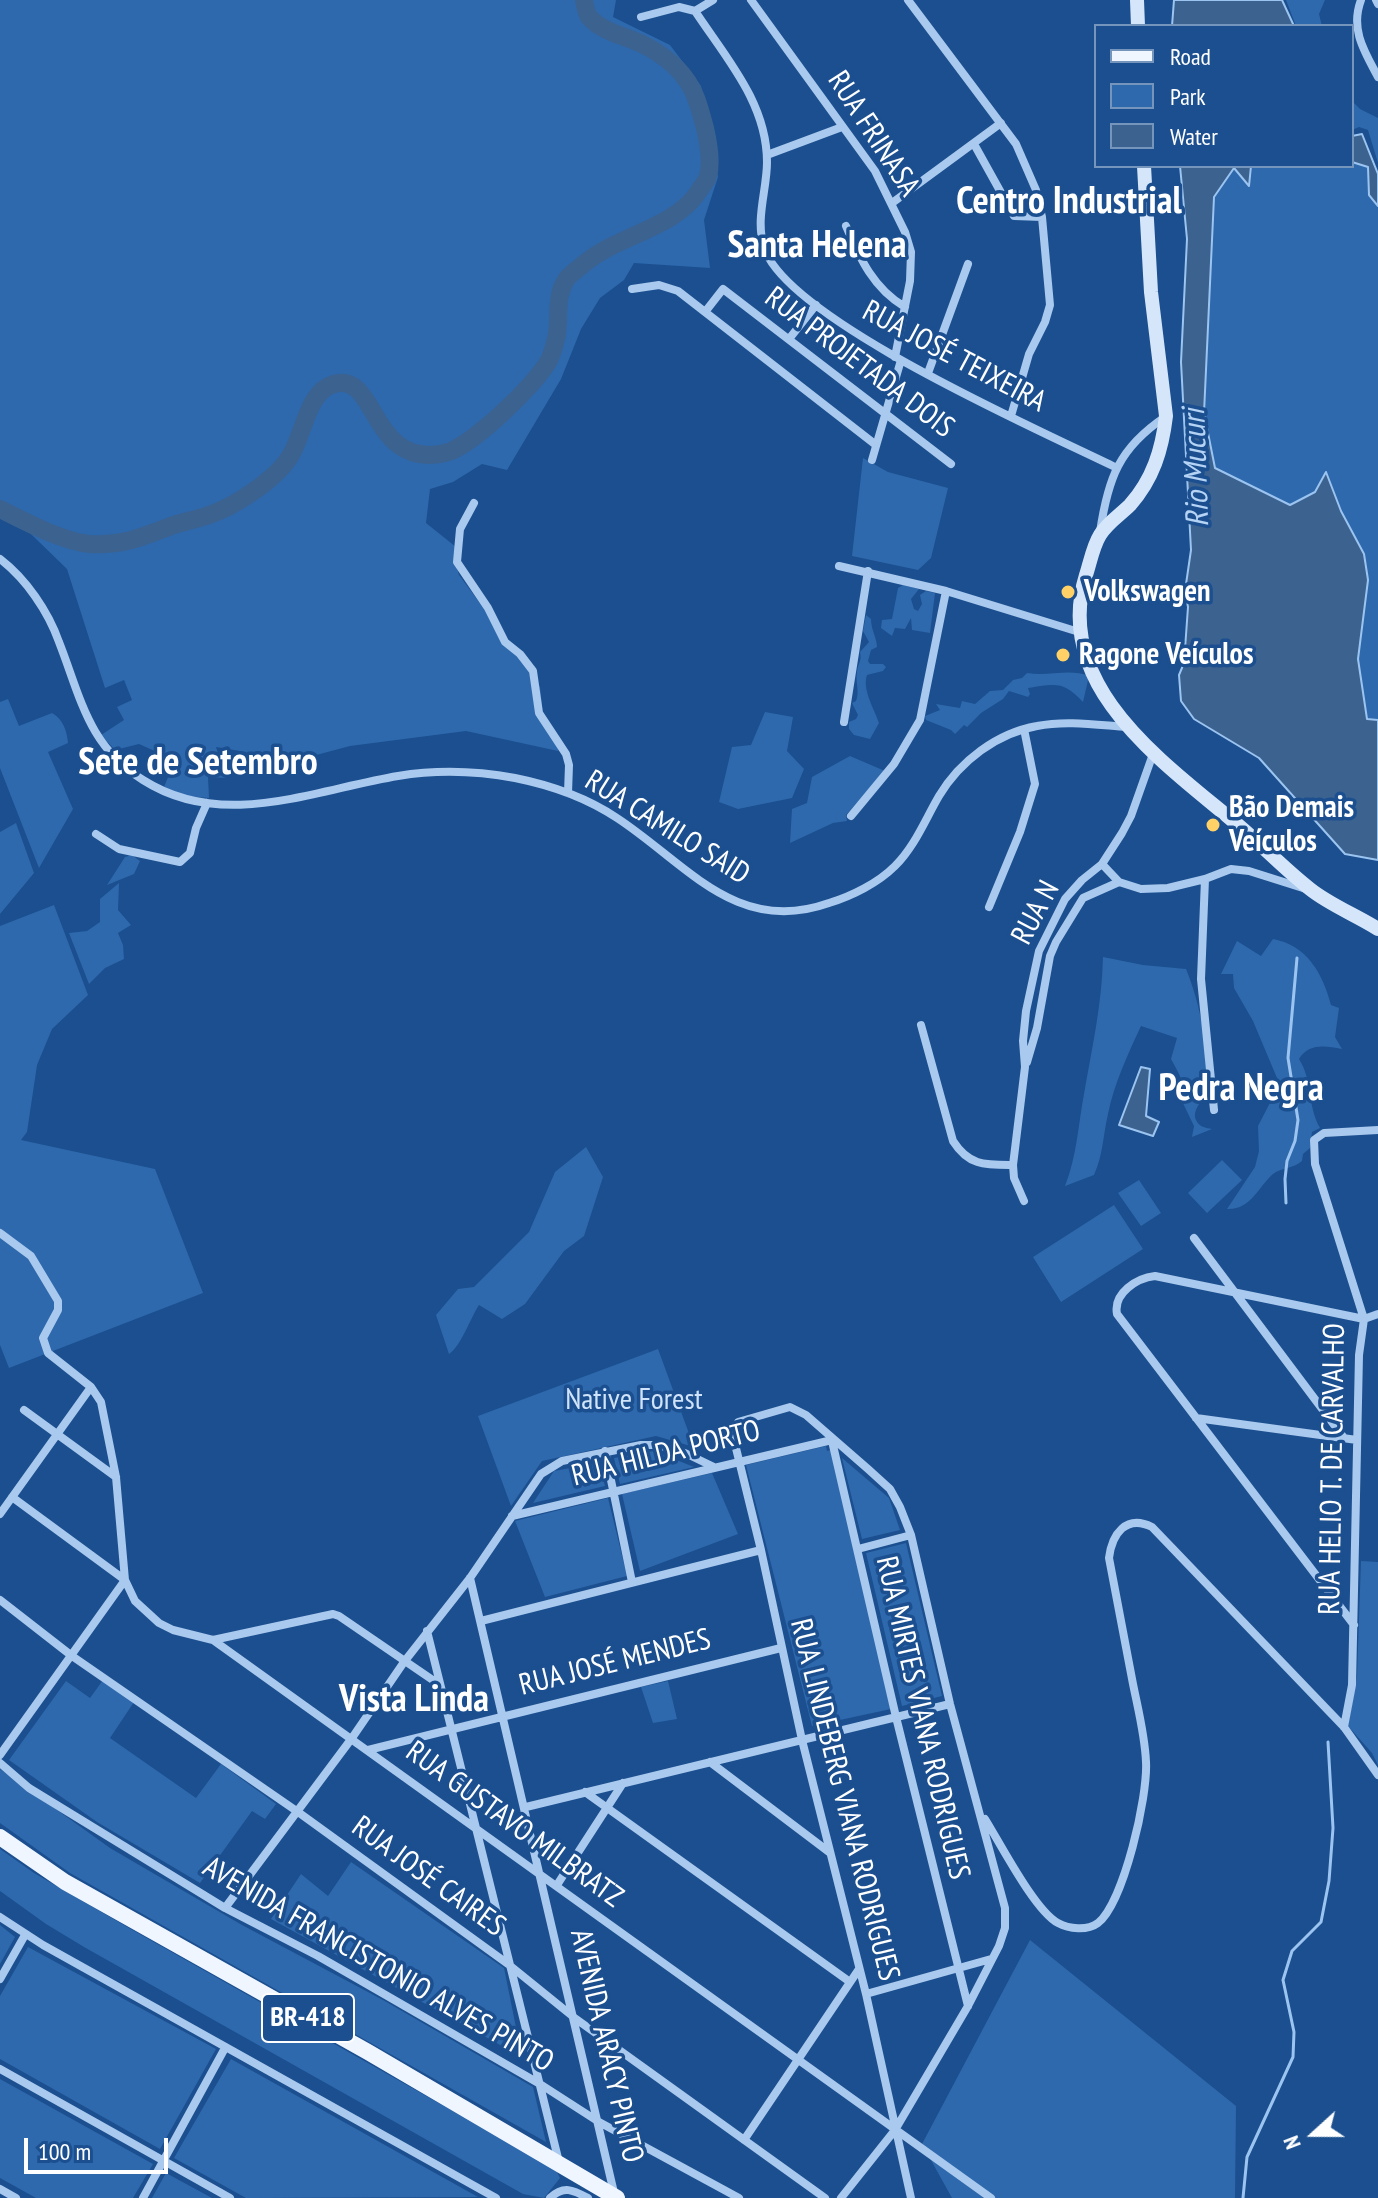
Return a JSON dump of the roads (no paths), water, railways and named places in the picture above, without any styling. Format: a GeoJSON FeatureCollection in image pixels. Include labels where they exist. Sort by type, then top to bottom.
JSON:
{"type":"FeatureCollection","features":[{"type":"Feature","properties":{"kind":"main road"},"geometry":{"type":"LineString","coordinates":[[1137,0],[1138,24]]}},
{"type":"Feature","properties":{"kind":"main road"},"geometry":{"type":"LineString","coordinates":[[1144,168],[1151,292],[1166,416],[1157,462],[1146,485],[1099,536],[1085,579],[1079,609],[1079,632],[1087,660],[1099,685],[1127,727],[1153,754],[1311,890],[1375,926]]}},
{"type":"Feature","properties":{"kind":"main road","name":"BR-418"},"geometry":{"type":"LineString","coordinates":[[0,1837],[65,1882],[559,2162],[616,2198]]}},
{"type":"Feature","properties":{"kind":"street"},"geometry":{"type":"LineString","coordinates":[[641,17],[679,7],[695,11],[713,0]]}},
{"type":"Feature","properties":{"kind":"street","name":"RUA FRINASA"},"geometry":{"type":"LineString","coordinates":[[751,0],[875,171],[892,203],[911,252],[898,359],[872,460]]}},
{"type":"Feature","properties":{"kind":"street"},"geometry":{"type":"LineString","coordinates":[[908,0],[1001,123],[1025,160],[1036,190],[1042,217],[1048,313],[1029,354],[1011,416]]}},
{"type":"Feature","properties":{"kind":"street"},"geometry":{"type":"LineString","coordinates":[[1361,0],[1356,29],[1377,75]]}},
{"type":"Feature","properties":{"kind":"street","name":"RUA JOSÉ TEIXEIRA"},"geometry":{"type":"LineString","coordinates":[[695,11],[756,105],[760,117],[767,155],[761,215],[764,249],[777,270],[816,305],[898,359],[1115,467]]}},
{"type":"Feature","properties":{"kind":"street"},"geometry":{"type":"LineString","coordinates":[[892,203],[1001,123]]}},
{"type":"Feature","properties":{"kind":"street"},"geometry":{"type":"LineString","coordinates":[[767,155],[842,127]]}},
{"type":"Feature","properties":{"kind":"street"},"geometry":{"type":"LineString","coordinates":[[974,144],[1014,216],[1042,217]]}},
{"type":"Feature","properties":{"kind":"street"},"geometry":{"type":"LineString","coordinates":[[846,226],[878,285],[885,294],[905,307]]}},
{"type":"Feature","properties":{"kind":"street"},"geometry":{"type":"LineString","coordinates":[[928,373],[968,264]]}},
{"type":"Feature","properties":{"kind":"street"},"geometry":{"type":"LineString","coordinates":[[632,289],[668,286],[876,445]]}},
{"type":"Feature","properties":{"kind":"street","name":"RUA PROJETADA DOIS"},"geometry":{"type":"LineString","coordinates":[[705,312],[723,289],[951,464]]}},
{"type":"Feature","properties":{"kind":"street"},"geometry":{"type":"LineString","coordinates":[[789,339],[816,305]]}},
{"type":"Feature","properties":{"kind":"street"},"geometry":{"type":"LineString","coordinates":[[1099,536],[1115,467],[1136,439],[1166,416]]}},
{"type":"Feature","properties":{"kind":"street"},"geometry":{"type":"LineString","coordinates":[[474,503],[460,529],[457,562],[488,608],[505,642],[520,654],[533,671],[539,713],[566,754],[569,765],[568,793]]}},
{"type":"Feature","properties":{"kind":"street","name":"RUA CAMILO SAID"},"geometry":{"type":"LineString","coordinates":[[0,559],[21,580],[47,616],[85,716],[106,749],[143,781],[173,794],[236,807],[279,802],[424,773],[509,777],[568,793],[615,816],[684,871],[716,892],[761,909],[794,911],[826,905],[851,895],[885,875],[910,848],[940,794],[962,767],[990,745],[1024,729],[1059,724],[1127,727]]}},
{"type":"Feature","properties":{"kind":"street"},"geometry":{"type":"LineString","coordinates":[[839,566],[946,591],[1079,632]]}},
{"type":"Feature","properties":{"kind":"street"},"geometry":{"type":"LineString","coordinates":[[844,722],[868,571]]}},
{"type":"Feature","properties":{"kind":"street"},"geometry":{"type":"LineString","coordinates":[[851,816],[894,764],[920,720],[946,591]]}},
{"type":"Feature","properties":{"kind":"street"},"geometry":{"type":"LineString","coordinates":[[989,907],[1020,832],[1035,784],[1024,729]]}},
{"type":"Feature","properties":{"kind":"street","name":"RUA N"},"geometry":{"type":"LineString","coordinates":[[1025,1067],[1023,1041],[1035,965],[1058,911],[1082,880],[1102,864],[1131,816],[1153,754]]}},
{"type":"Feature","properties":{"kind":"street"},"geometry":{"type":"LineString","coordinates":[[96,834],[119,849],[180,862],[190,853],[207,803]]}},
{"type":"Feature","properties":{"kind":"street"},"geometry":{"type":"LineString","coordinates":[[1102,864],[1119,882],[1141,889],[1157,890],[1239,869],[1311,890]]}},
{"type":"Feature","properties":{"kind":"street"},"geometry":{"type":"LineString","coordinates":[[1205,879],[1201,979],[1214,1110]]}},
{"type":"Feature","properties":{"kind":"street"},"geometry":{"type":"LineString","coordinates":[[1082,880],[1092,892]]}},
{"type":"Feature","properties":{"kind":"street","name":"RUA N"},"geometry":{"type":"LineString","coordinates":[[1024,1201],[1014,1178],[1013,1165],[1025,1067],[1037,1028],[1050,956],[1083,898],[1119,882]]}},
{"type":"Feature","properties":{"kind":"street"},"geometry":{"type":"LineString","coordinates":[[1035,965],[1048,968]]}},
{"type":"Feature","properties":{"kind":"street"},"geometry":{"type":"LineString","coordinates":[[921,1025],[953,1141],[962,1155],[973,1162],[1013,1165]]}},
{"type":"Feature","properties":{"kind":"street","name":"RUA HELIO T. DE CARVALHO"},"geometry":{"type":"LineString","coordinates":[[1344,1727],[1352,1685],[1359,1355],[1364,1319],[1313,1151],[1314,1140],[1324,1133],[1378,1130]]}},
{"type":"Feature","properties":{"kind":"street"},"geometry":{"type":"LineString","coordinates":[[0,1233],[31,1256],[58,1301],[58,1310],[43,1338],[48,1353],[91,1387],[101,1402],[116,1477],[125,1580],[0,1755]]}},
{"type":"Feature","properties":{"kind":"street"},"geometry":{"type":"LineString","coordinates":[[1194,1238],[1344,1438]]}},
{"type":"Feature","properties":{"kind":"street"},"geometry":{"type":"LineString","coordinates":[[1354,1625],[1117,1314],[1118,1300],[1137,1280],[1155,1276],[1364,1319],[1378,1314]]}},
{"type":"Feature","properties":{"kind":"street"},"geometry":{"type":"LineString","coordinates":[[0,1514],[91,1387]]}},
{"type":"Feature","properties":{"kind":"street","name":"RUA LINDEBERG VIANA RODRIGUES"},"geometry":{"type":"LineString","coordinates":[[832,1440],[806,1415],[790,1407],[745,1419],[734,1428],[802,1740],[866,1994],[911,2198]]}},
{"type":"Feature","properties":{"kind":"street"},"geometry":{"type":"LineString","coordinates":[[24,1410],[116,1477]]}},
{"type":"Feature","properties":{"kind":"street"},"geometry":{"type":"LineString","coordinates":[[1196,1418],[1357,1440]]}},
{"type":"Feature","properties":{"kind":"street"},"geometry":{"type":"LineString","coordinates":[[832,1440],[890,1489],[911,1535],[950,1704],[1005,1908],[1005,1928],[999,1946],[968,2006],[895,2130],[841,2198]]}},
{"type":"Feature","properties":{"kind":"street","name":"RUA HILDA PORTO"},"geometry":{"type":"LineString","coordinates":[[512,1516],[832,1440]]}},
{"type":"Feature","properties":{"kind":"street","name":"RUA MIRTES VIANA RODRIGUES"},"geometry":{"type":"LineString","coordinates":[[832,1440],[896,1717],[968,2006]]}},
{"type":"Feature","properties":{"kind":"street"},"geometry":{"type":"LineString","coordinates":[[225,1908],[352,1738],[427,1631],[470,1578],[541,1474],[552,1465],[605,1451],[657,1445],[685,1453],[714,1467]]}},
{"type":"Feature","properties":{"kind":"street"},"geometry":{"type":"LineString","coordinates":[[605,1451],[632,1582]]}},
{"type":"Feature","properties":{"kind":"street","name":"RUA GUSTAVO MILBRATZ"},"geometry":{"type":"LineString","coordinates":[[12,1497],[125,1580],[135,1601],[159,1623],[173,1630],[213,1640],[991,2198]]}},
{"type":"Feature","properties":{"kind":"street"},"geometry":{"type":"LineString","coordinates":[[979,1810],[1042,1910],[1057,1923],[1071,1927],[1083,1929],[1101,1921],[1116,1893],[1140,1827],[1147,1783],[1145,1744],[1109,1558],[1117,1533],[1134,1523],[1152,1527],[1344,1727],[1378,1775]]}},
{"type":"Feature","properties":{"kind":"street"},"geometry":{"type":"LineString","coordinates":[[858,1549],[911,1535]]}},
{"type":"Feature","properties":{"kind":"street"},"geometry":{"type":"LineString","coordinates":[[481,1621],[761,1550]]}},
{"type":"Feature","properties":{"kind":"street","name":"AVENIDA ARACY PINTO"},"geometry":{"type":"LineString","coordinates":[[470,1578],[616,2198]]}},
{"type":"Feature","properties":{"kind":"street","name":"RUA JOSÉ CAIRES"},"geometry":{"type":"LineString","coordinates":[[0,1600],[72,1656],[298,1812],[508,1964],[576,2019],[825,2198]]}},
{"type":"Feature","properties":{"kind":"street"},"geometry":{"type":"LineString","coordinates":[[213,1640],[333,1614],[440,1685]]}},
{"type":"Feature","properties":{"kind":"street"},"geometry":{"type":"LineString","coordinates":[[427,1631],[559,2162]]}},
{"type":"Feature","properties":{"kind":"street","name":"RUA JOSÉ MENDES"},"geometry":{"type":"LineString","coordinates":[[368,1750],[781,1648]]}},
{"type":"Feature","properties":{"kind":"street"},"geometry":{"type":"LineString","coordinates":[[526,1807],[950,1704]]}},
{"type":"Feature","properties":{"kind":"street"},"geometry":{"type":"LineString","coordinates":[[710,1762],[830,1853]]}},
{"type":"Feature","properties":{"kind":"street","name":"AVENIDA FRANCISTONIO ALVES PINTO"},"geometry":{"type":"LineString","coordinates":[[0,1763],[29,1788],[225,1908],[318,1956],[540,2084],[599,2122],[739,2198]]}},
{"type":"Feature","properties":{"kind":"street"},"geometry":{"type":"LineString","coordinates":[[557,1885],[624,1782]]}},
{"type":"Feature","properties":{"kind":"street"},"geometry":{"type":"LineString","coordinates":[[585,1792],[850,1982]]}},
{"type":"Feature","properties":{"kind":"street"},"geometry":{"type":"LineString","coordinates":[[0,1917],[25,1935],[491,2197]]}},
{"type":"Feature","properties":{"kind":"street"},"geometry":{"type":"LineString","coordinates":[[0,1979],[25,1935]]}},
{"type":"Feature","properties":{"kind":"street"},"geometry":{"type":"LineString","coordinates":[[866,1994],[991,1959]]}},
{"type":"Feature","properties":{"kind":"street"},"geometry":{"type":"LineString","coordinates":[[744,2140],[859,1969]]}},
{"type":"Feature","properties":{"kind":"street"},"geometry":{"type":"LineString","coordinates":[[143,2198],[225,2048]]}},
{"type":"Feature","properties":{"kind":"street"},"geometry":{"type":"LineString","coordinates":[[0,2069],[230,2198]]}},
{"type":"Feature","properties":{"kind":"street"},"geometry":{"type":"LineString","coordinates":[[0,2189],[16,2198]]}},
{"type":"Feature","properties":{"kind":"street"},"geometry":{"type":"LineString","coordinates":[[550,2198],[558,2190],[567,2189],[588,2198]]}},
{"type":"Feature","properties":{"kind":"water"},"geometry":{"type":"Polygon","coordinates":[[[1174,0],[1282,0],[1293,24],[1172,24],[1174,0]]]}},
{"type":"Feature","properties":{"kind":"water"},"geometry":{"type":"Polygon","coordinates":[[[1362,134],[1378,174],[1378,206],[1369,195],[1368,167],[1354,163],[1354,136],[1362,134]]]}},
{"type":"Feature","properties":{"kind":"water","name":"Rio Mucuri"},"geometry":{"type":"Polygon","coordinates":[[[1180,168],[1234,168],[1214,197],[1204,413],[1215,468],[1290,505],[1315,492],[1326,472],[1341,511],[1364,554],[1368,580],[1358,659],[1367,719],[1378,720],[1378,860],[1345,854],[1259,758],[1194,719],[1181,701],[1179,675],[1184,663],[1188,607],[1185,591],[1191,550],[1181,362],[1187,239],[1180,168]]]}},
{"type":"Feature","properties":{"kind":"water","name":"Rio Mucuri"},"geometry":{"type":"Polygon","coordinates":[[[1234,168],[1251,168],[1249,186],[1234,168]]]}},
{"type":"Feature","properties":{"kind":"water"},"geometry":{"type":"Polygon","coordinates":[[[1141,1067],[1150,1069],[1146,1116],[1159,1122],[1153,1136],[1119,1125],[1141,1067]]]}},
{"type":"Feature","properties":{"kind":"waterway"},"geometry":{"type":"LineString","coordinates":[[0,509],[44,530],[90,544],[132,540],[217,512],[254,491],[286,463],[312,403],[325,388],[334,384],[348,384],[359,392],[389,435],[402,448],[421,454],[445,453],[456,449],[485,428],[530,385],[549,360],[557,332],[560,294],[568,277],[593,257],[675,215],[688,204],[708,176],[710,158],[705,128],[689,83],[671,63],[654,51],[594,22],[588,15],[584,0]]}},
{"type":"Feature","properties":{"kind":"waterway"},"geometry":{"type":"LineString","coordinates":[[1286,1203],[1287,1161],[1295,1141],[1298,1120],[1288,1058],[1297,958]]}},
{"type":"Feature","properties":{"kind":"waterway"},"geometry":{"type":"LineString","coordinates":[[1243,2198],[1247,2157],[1293,2057],[1294,2032],[1283,1980],[1292,1951],[1321,1922],[1329,1881],[1333,1828],[1328,1742]]}},
{"type":"Feature","properties":{"kind":"place","name":"Volkswagen"},"geometry":{"type":"Point","coordinates":[1068,592]}},
{"type":"Feature","properties":{"kind":"place","name":"Ragone Veículos"},"geometry":{"type":"Point","coordinates":[1063,655]}},
{"type":"Feature","properties":{"kind":"place","name":"Bão Demais Veículos"},"geometry":{"type":"Point","coordinates":[1213,825]}},
{"type":"Feature","properties":{"kind":"district","name":"Centro Industrial"},"geometry":{"type":"Point","coordinates":[1069,202]}},
{"type":"Feature","properties":{"kind":"district","name":"Santa Helena"},"geometry":{"type":"Point","coordinates":[817,246]}},
{"type":"Feature","properties":{"kind":"district","name":"Sete de Setembro"},"geometry":{"type":"Point","coordinates":[198,763]}},
{"type":"Feature","properties":{"kind":"district","name":"Pedra Negra"},"geometry":{"type":"Point","coordinates":[1241,1089]}},
{"type":"Feature","properties":{"kind":"district","name":"Vista Linda"},"geometry":{"type":"Point","coordinates":[414,1700]}},
{"type":"Feature","properties":{"kind":"park label","name":"Native Forest"},"geometry":{"type":"Point","coordinates":[634,1400]}}]}
